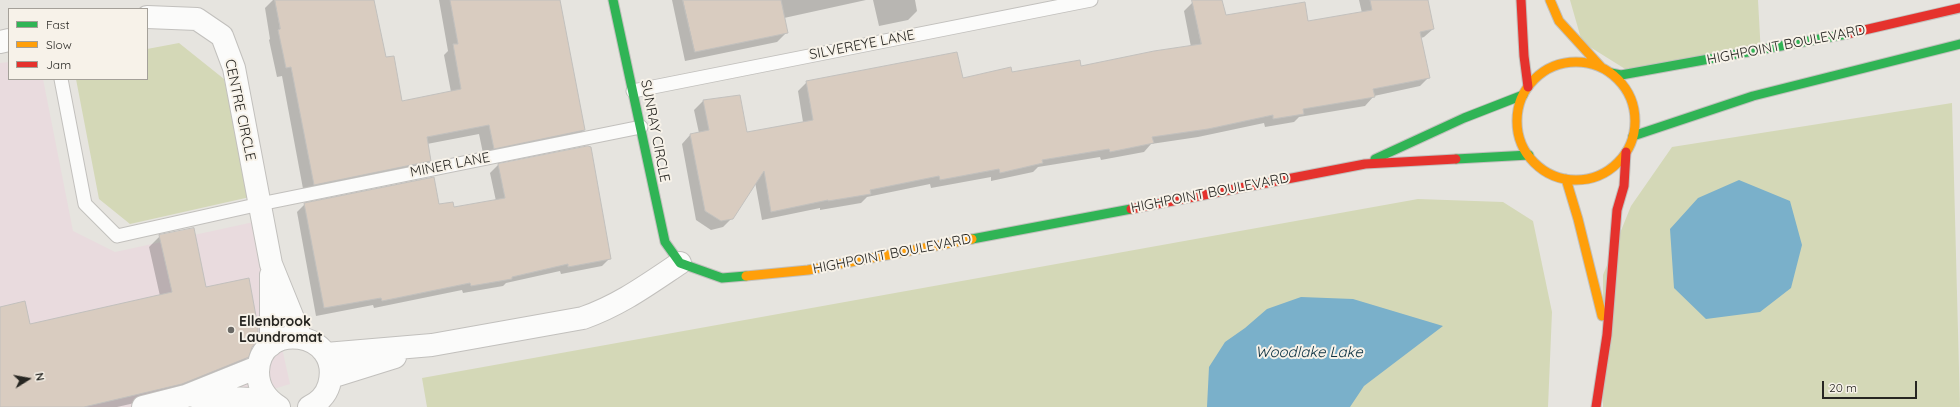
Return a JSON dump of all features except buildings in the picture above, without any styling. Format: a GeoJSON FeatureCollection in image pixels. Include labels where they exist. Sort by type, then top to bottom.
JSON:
{"type":"FeatureCollection","features":[{"type":"Feature","properties":{"kind":"street","name":"SUNRAY CIRCLE"},"geometry":{"type":"LineString","coordinates":[[613,0],[641,126],[661,230],[665,242],[680,263]]}},
{"type":"Feature","properties":{"kind":"street"},"geometry":{"type":"LineString","coordinates":[[1522,0],[1526,91]]}},
{"type":"Feature","properties":{"kind":"street"},"geometry":{"type":"LineString","coordinates":[[1550,0],[1559,21],[1601,67]]}},
{"type":"Feature","properties":{"kind":"street","name":"HIGHPOINT BOULEVARD"},"geometry":{"type":"LineString","coordinates":[[1611,73],[1621,75],[1831,38],[1960,8]]}},
{"type":"Feature","properties":{"kind":"street","name":"CENTRE CIRCLE"},"geometry":{"type":"LineString","coordinates":[[148,17],[197,19],[222,36],[234,68],[271,264],[271,345]]}},
{"type":"Feature","properties":{"kind":"street"},"geometry":{"type":"LineString","coordinates":[[1633,136],[1753,96],[1960,44]]}},
{"type":"Feature","properties":{"kind":"street"},"geometry":{"type":"LineString","coordinates":[[1569,62],[1586,62],[1601,67],[1611,73],[1624,86],[1632,101],[1635,118],[1633,136],[1626,152],[1615,165],[1600,175],[1584,180],[1566,179],[1552,174],[1539,166],[1529,155],[1521,141],[1518,126],[1519,110],[1526,91],[1539,75],[1553,66],[1569,62]]}},
{"type":"Feature","properties":{"kind":"street","name":"HIGHPOINT BOULEVARD"},"geometry":{"type":"LineString","coordinates":[[1365,164],[1526,91]]}},
{"type":"Feature","properties":{"kind":"street"},"geometry":{"type":"LineString","coordinates":[[1596,407],[1607,335],[1617,210],[1624,186],[1626,152]]}},
{"type":"Feature","properties":{"kind":"street","name":"HIGHPOINT BOULEVARD"},"geometry":{"type":"LineString","coordinates":[[680,263],[722,278],[808,270],[1365,164],[1529,155]]}},
{"type":"Feature","properties":{"kind":"street"},"geometry":{"type":"LineString","coordinates":[[1566,179],[1578,219],[1607,335]]}},
{"type":"Feature","properties":{"kind":"street"},"geometry":{"type":"LineString","coordinates":[[326,354],[432,345],[583,318],[605,310],[626,299],[680,263]]}},
{"type":"Feature","properties":{"kind":"street","name":"CENTRE CIRCLE"},"geometry":{"type":"LineString","coordinates":[[271,264],[301,338]]}},
{"type":"Feature","properties":{"kind":"street"},"geometry":{"type":"LineString","coordinates":[[274,404],[262,391],[258,380],[258,367],[262,355],[271,345],[281,339],[294,337],[306,338],[317,345],[326,354],[330,366],[331,377],[328,389],[322,398],[309,407]]}},
{"type":"Feature","properties":{"kind":"street"},"geometry":{"type":"LineString","coordinates":[[331,377],[432,345]]}},
{"type":"Feature","properties":{"kind":"street"},"geometry":{"type":"LineString","coordinates":[[142,407],[186,396],[258,367]]}},
{"type":"Feature","properties":{"kind":"street"},"geometry":{"type":"LineString","coordinates":[[186,396],[274,404]]}},
{"type":"Feature","properties":{"kind":"lane","name":"SILVEREYE LANE"},"geometry":{"type":"LineString","coordinates":[[633,91],[1091,0]]}},
{"type":"Feature","properties":{"kind":"lane","name":"MINER LANE"},"geometry":{"type":"LineString","coordinates":[[61,80],[85,204],[118,236],[260,204],[641,126]]}},
{"type":"Feature","properties":{"kind":"shaded area"},"geometry":{"type":"Polygon","coordinates":[[[8,62],[8,80],[43,80],[73,231],[115,252],[254,222],[290,384],[214,407],[0,407],[0,63],[8,62]]]}},
{"type":"Feature","properties":{"kind":"green space"},"geometry":{"type":"Polygon","coordinates":[[[1570,0],[1758,0],[1761,55],[1638,77],[1582,42],[1570,0]]]}},
{"type":"Feature","properties":{"kind":"green space"},"geometry":{"type":"Polygon","coordinates":[[[179,43],[224,79],[250,197],[130,224],[99,199],[76,80],[148,80],[148,49],[179,43]]]}},
{"type":"Feature","properties":{"kind":"green space"},"geometry":{"type":"Polygon","coordinates":[[[1952,103],[1960,407],[1603,407],[1603,275],[1631,206],[1672,147],[1952,103]]]}},
{"type":"Feature","properties":{"kind":"green space"},"geometry":{"type":"Polygon","coordinates":[[[1418,199],[1503,202],[1533,221],[1552,312],[1548,407],[427,407],[422,378],[1418,199]]]}},
{"type":"Feature","properties":{"kind":"water"},"geometry":{"type":"Polygon","coordinates":[[[1739,180],[1790,201],[1802,245],[1791,288],[1760,312],[1706,319],[1674,288],[1670,229],[1698,198],[1739,180]]]}},
{"type":"Feature","properties":{"kind":"water","name":"Woodlake Lake"},"geometry":{"type":"Polygon","coordinates":[[[1301,297],[1353,299],[1443,326],[1364,386],[1350,407],[1207,407],[1209,367],[1225,342],[1245,328],[1267,309],[1301,297]]]}},
{"type":"Feature","properties":{"kind":"traffic: fast"},"geometry":{"type":"LineString","coordinates":[[613,0],[665,242],[680,263],[722,278],[746,276]]}},
{"type":"Feature","properties":{"kind":"traffic: fast"},"geometry":{"type":"LineString","coordinates":[[1611,73],[1621,75],[1847,34]]}},
{"type":"Feature","properties":{"kind":"traffic: fast"},"geometry":{"type":"LineString","coordinates":[[1633,136],[1753,96],[1960,44]]}},
{"type":"Feature","properties":{"kind":"traffic: fast"},"geometry":{"type":"LineString","coordinates":[[1375,159],[1464,118],[1523,95]]}},
{"type":"Feature","properties":{"kind":"traffic: fast"},"geometry":{"type":"LineString","coordinates":[[1456,159],[1529,155]]}},
{"type":"Feature","properties":{"kind":"traffic: fast"},"geometry":{"type":"LineString","coordinates":[[972,239],[1131,209]]}},
{"type":"Feature","properties":{"kind":"traffic: slow"},"geometry":{"type":"LineString","coordinates":[[1550,0],[1559,21],[1601,67]]}},
{"type":"Feature","properties":{"kind":"traffic: slow"},"geometry":{"type":"LineString","coordinates":[[1576,62],[1587,63],[1598,67],[1609,72],[1618,79],[1625,88],[1630,99],[1634,110],[1635,121],[1634,132],[1630,143],[1625,154],[1618,163],[1609,170],[1598,175],[1587,179],[1576,180],[1565,179],[1554,175],[1543,170],[1534,163],[1527,154],[1522,143],[1518,132],[1517,121],[1518,110],[1522,99],[1527,88],[1534,79],[1543,72],[1554,67],[1565,63],[1576,62]]}},
{"type":"Feature","properties":{"kind":"traffic: slow"},"geometry":{"type":"LineString","coordinates":[[1566,179],[1578,219],[1602,316]]}},
{"type":"Feature","properties":{"kind":"traffic: slow"},"geometry":{"type":"LineString","coordinates":[[746,276],[808,270],[972,239]]}},
{"type":"Feature","properties":{"kind":"traffic: jam"},"geometry":{"type":"LineString","coordinates":[[1521,0],[1524,56],[1528,87]]}},
{"type":"Feature","properties":{"kind":"traffic: jam"},"geometry":{"type":"LineString","coordinates":[[1847,34],[1960,8]]}},
{"type":"Feature","properties":{"kind":"traffic: jam"},"geometry":{"type":"LineString","coordinates":[[1596,407],[1607,335],[1617,210],[1624,186],[1626,152]]}},
{"type":"Feature","properties":{"kind":"traffic: jam"},"geometry":{"type":"LineString","coordinates":[[1131,209],[1365,164],[1456,159]]}},
{"type":"Feature","properties":{"kind":"place","name":"Ellenbrook Laundromat"},"geometry":{"type":"Point","coordinates":[231,330]}}]}
